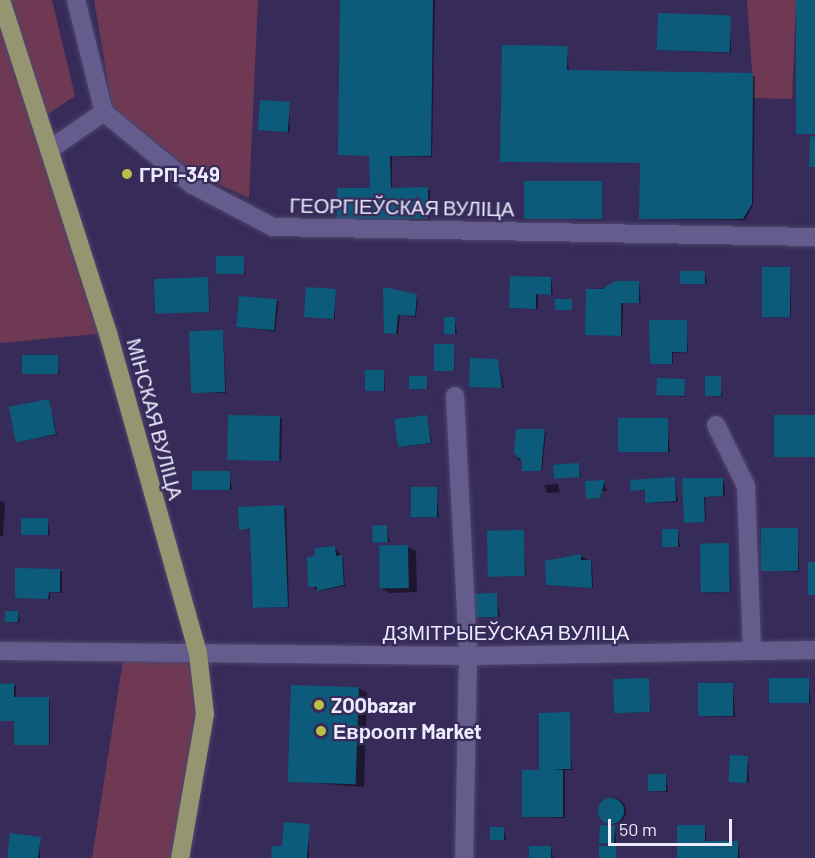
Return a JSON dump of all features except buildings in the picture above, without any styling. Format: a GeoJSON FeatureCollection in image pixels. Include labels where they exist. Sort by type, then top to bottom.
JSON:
{"type":"FeatureCollection","features":[{"type":"Feature","properties":{"kind":"main road","name":"МІНСКАЯ ВУЛІЦА"},"geometry":{"type":"LineString","coordinates":[[1,0],[108,333],[198,653],[205,714],[180,858]]}},
{"type":"Feature","properties":{"kind":"street"},"geometry":{"type":"LineString","coordinates":[[50,150],[104,112],[76,0]]}},
{"type":"Feature","properties":{"kind":"street","name":"ГЕОРГІЕЎСКАЯ ВУЛІЦА"},"geometry":{"type":"LineString","coordinates":[[104,112],[190,184],[273,227],[815,237]]}},
{"type":"Feature","properties":{"kind":"street"},"geometry":{"type":"LineString","coordinates":[[455,396],[468,656],[464,858]]}},
{"type":"Feature","properties":{"kind":"street"},"geometry":{"type":"LineString","coordinates":[[716,425],[746,486],[752,651]]}},
{"type":"Feature","properties":{"kind":"street","name":"ДЗМІТРЫЕЎСКАЯ ВУЛІЦА"},"geometry":{"type":"LineString","coordinates":[[0,651],[468,656],[815,650]]}},
{"type":"Feature","properties":{"kind":"shaded area"},"geometry":{"type":"Polygon","coordinates":[[[0,0],[108,333],[0,343],[0,0]]]}},
{"type":"Feature","properties":{"kind":"shaded area"},"geometry":{"type":"Polygon","coordinates":[[[11,0],[52,0],[75,96],[45,116],[11,0]]]}},
{"type":"Feature","properties":{"kind":"shaded area"},"geometry":{"type":"Polygon","coordinates":[[[94,0],[258,0],[249,198],[194,173],[112,106],[94,0]]]}},
{"type":"Feature","properties":{"kind":"shaded area"},"geometry":{"type":"Polygon","coordinates":[[[747,0],[796,0],[792,99],[754,98],[747,0]]]}},
{"type":"Feature","properties":{"kind":"shaded area"},"geometry":{"type":"Polygon","coordinates":[[[198,653],[205,689],[180,858],[92,858],[124,654],[198,653]]]}},
{"type":"Feature","properties":{"kind":"place","name":"ГРП-349"},"geometry":{"type":"Point","coordinates":[127,174]}},
{"type":"Feature","properties":{"kind":"place","name":"ZOObazar"},"geometry":{"type":"Point","coordinates":[319,705]}},
{"type":"Feature","properties":{"kind":"place","name":"Евроопт Market"},"geometry":{"type":"Point","coordinates":[321,731]}}]}
